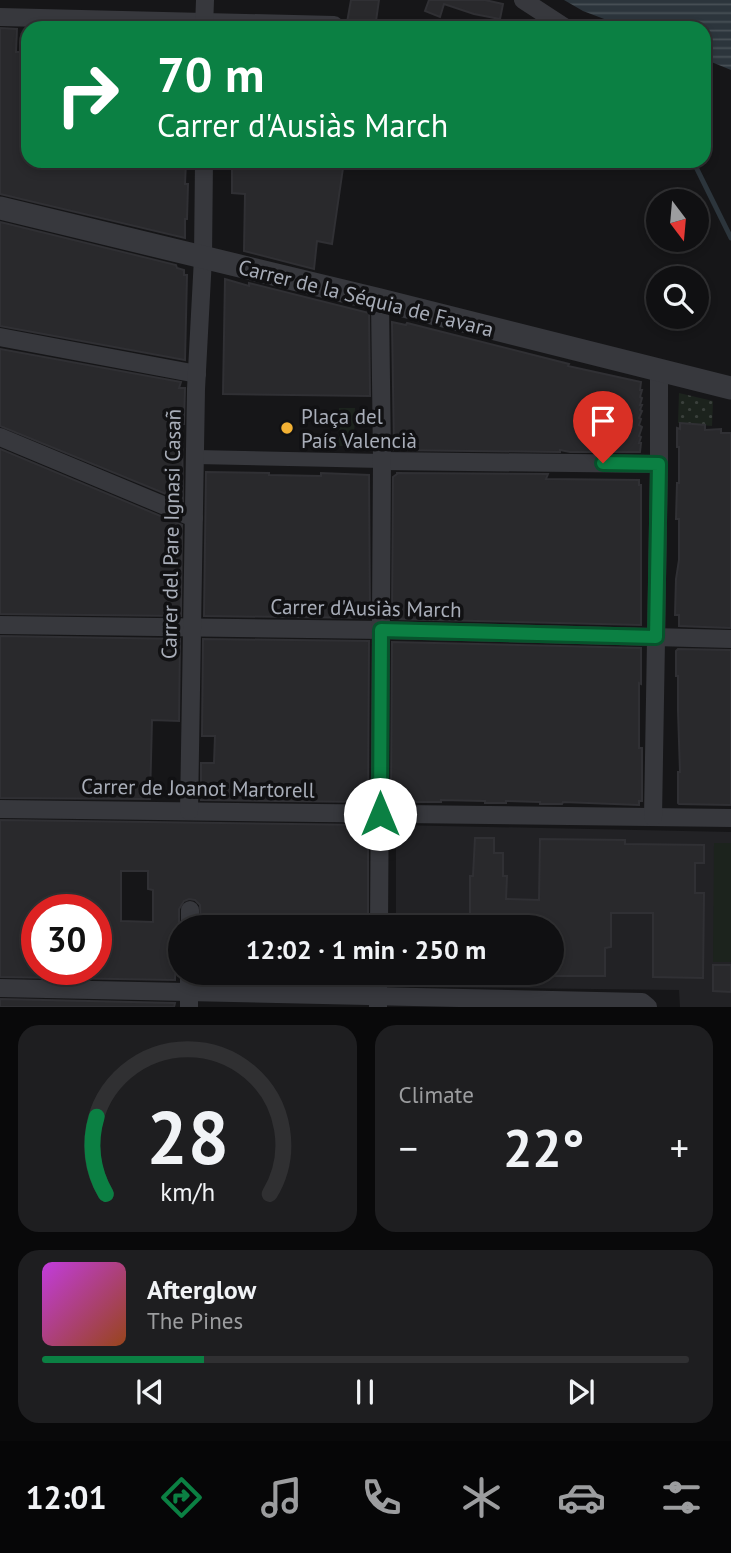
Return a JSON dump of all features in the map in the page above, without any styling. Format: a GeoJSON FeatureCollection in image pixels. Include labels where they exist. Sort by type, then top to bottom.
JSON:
{"type":"FeatureCollection","features":[{"type":"Feature","properties":{"kind":"street"},"geometry":{"type":"LineString","coordinates":[[204,21],[205,0]]}},
{"type":"Feature","properties":{"kind":"street"},"geometry":{"type":"LineString","coordinates":[[524,1],[555,21]]}},
{"type":"Feature","properties":{"kind":"street"},"geometry":{"type":"LineString","coordinates":[[0,17],[91,21]]}},
{"type":"Feature","properties":{"kind":"street","name":"Carrer del Pare Ignasi Casañ"},"geometry":{"type":"LineString","coordinates":[[189,811],[191,628],[204,168]]}},
{"type":"Feature","properties":{"kind":"street","name":"Carrer de la Séquia de Favara"},"geometry":{"type":"LineString","coordinates":[[0,208],[731,388]]}},
{"type":"Feature","properties":{"kind":"street"},"geometry":{"type":"LineString","coordinates":[[379,915],[382,461],[380,300]]}},
{"type":"Feature","properties":{"kind":"street"},"geometry":{"type":"LineString","coordinates":[[0,337],[197,374]]}},
{"type":"Feature","properties":{"kind":"street"},"geometry":{"type":"LineString","coordinates":[[653,817],[659,371]]}},
{"type":"Feature","properties":{"kind":"street"},"geometry":{"type":"LineString","coordinates":[[0,437],[194,518]]}},
{"type":"Feature","properties":{"kind":"street"},"geometry":{"type":"LineString","coordinates":[[196,457],[659,464]]}},
{"type":"Feature","properties":{"kind":"street","name":"Carrer d'Ausiàs March"},"geometry":{"type":"LineString","coordinates":[[0,625],[381,630],[731,639]]}},
{"type":"Feature","properties":{"kind":"street","name":"Carrer de Joanot Martorell"},"geometry":{"type":"LineString","coordinates":[[0,809],[731,818]]}},
{"type":"Feature","properties":{"kind":"street"},"geometry":{"type":"LineString","coordinates":[[0,988],[189,1000],[642,1002],[648,1007]]}},
{"type":"Feature","properties":{"kind":"shaded area"},"geometry":{"type":"Polygon","coordinates":[[[564,0],[731,0],[731,70],[711,62],[711,21],[609,21],[564,0]]]}},
{"type":"Feature","properties":{"kind":"shaded area"},"geometry":{"type":"Polygon","coordinates":[[[679,393],[713,401],[712,426],[678,423],[679,393]]]}},
{"type":"Feature","properties":{"kind":"shaded area"},"geometry":{"type":"Polygon","coordinates":[[[339,408],[355,408],[354,446],[338,446],[339,408]]]}},
{"type":"Feature","properties":{"kind":"shaded area"},"geometry":{"type":"Polygon","coordinates":[[[396,825],[731,832],[731,1007],[680,1007],[679,990],[422,987],[564,985],[564,915],[396,915],[396,825]]]}},
{"type":"Feature","properties":{"kind":"shaded area"},"geometry":{"type":"Polygon","coordinates":[[[714,843],[731,843],[731,962],[713,962],[714,843]]]}},
{"type":"Feature","properties":{"kind":"building"},"geometry":{"type":"Polygon","coordinates":[[[351,0],[379,0],[376,21],[347,21],[351,0]]]}},
{"type":"Feature","properties":{"kind":"building"},"geometry":{"type":"Polygon","coordinates":[[[429,0],[485,0],[503,4],[500,19],[444,4],[440,17],[425,11],[429,0]]]}},
{"type":"Feature","properties":{"kind":"building"},"geometry":{"type":"Polygon","coordinates":[[[0,28],[17,29],[16,52],[21,52],[21,168],[186,168],[185,184],[188,184],[185,238],[0,194],[0,28]]]}},
{"type":"Feature","properties":{"kind":"building"},"geometry":{"type":"Polygon","coordinates":[[[232,168],[343,168],[332,244],[317,241],[314,269],[244,251],[245,194],[232,193],[232,168]]]}},
{"type":"Feature","properties":{"kind":"building"},"geometry":{"type":"Polygon","coordinates":[[[0,222],[176,265],[184,270],[184,275],[187,275],[185,360],[0,326],[0,222]]]}},
{"type":"Feature","properties":{"kind":"building"},"geometry":{"type":"Polygon","coordinates":[[[225,279],[369,313],[370,396],[223,394],[225,279]]]}},
{"type":"Feature","properties":{"kind":"building"},"geometry":{"type":"Polygon","coordinates":[[[392,322],[407,323],[569,364],[568,366],[641,382],[640,452],[394,450],[392,322]]]}},
{"type":"Feature","properties":{"kind":"building"},"geometry":{"type":"Polygon","coordinates":[[[0,349],[181,382],[179,388],[185,388],[182,424],[183,501],[0,426],[0,349]]]}},
{"type":"Feature","properties":{"kind":"building"},"geometry":{"type":"Polygon","coordinates":[[[680,423],[705,425],[705,430],[721,429],[721,433],[731,433],[731,628],[679,626],[679,615],[675,615],[679,560],[679,519],[676,519],[679,483],[677,428],[680,429],[680,423]]]}},
{"type":"Feature","properties":{"kind":"building"},"geometry":{"type":"Polygon","coordinates":[[[0,449],[182,525],[181,616],[0,614],[0,449]]]}},
{"type":"Feature","properties":{"kind":"building"},"geometry":{"type":"Polygon","coordinates":[[[206,472],[369,475],[370,618],[204,616],[206,472]]]}},
{"type":"Feature","properties":{"kind":"building"},"geometry":{"type":"Polygon","coordinates":[[[397,473],[548,474],[546,479],[639,480],[641,625],[392,619],[393,477],[397,473]]]}},
{"type":"Feature","properties":{"kind":"building"},"geometry":{"type":"Polygon","coordinates":[[[0,636],[180,639],[179,721],[152,720],[150,799],[0,798],[0,636]]]}},
{"type":"Feature","properties":{"kind":"building"},"geometry":{"type":"Polygon","coordinates":[[[203,639],[369,641],[368,802],[201,800],[201,763],[214,763],[215,736],[202,736],[203,639]]]}},
{"type":"Feature","properties":{"kind":"building"},"geometry":{"type":"Polygon","coordinates":[[[392,642],[641,648],[639,748],[642,748],[642,801],[639,801],[639,805],[441,800],[408,802],[409,798],[391,800],[392,642]]]}},
{"type":"Feature","properties":{"kind":"building"},"geometry":{"type":"Polygon","coordinates":[[[678,649],[731,650],[731,805],[678,803],[678,649]]]}},
{"type":"Feature","properties":{"kind":"building"},"geometry":{"type":"Polygon","coordinates":[[[0,820],[368,825],[368,915],[200,915],[200,905],[189,899],[184,901],[179,909],[179,915],[168,915],[168,980],[112,979],[112,894],[21,894],[21,977],[0,977],[0,820]],[[121,871],[121,921],[153,922],[153,890],[148,889],[148,871],[121,871]]]}},
{"type":"Feature","properties":{"kind":"building"},"geometry":{"type":"Polygon","coordinates":[[[475,838],[494,838],[494,853],[503,853],[503,876],[507,876],[506,899],[539,900],[540,839],[625,840],[625,844],[704,845],[704,863],[695,863],[695,893],[704,893],[703,978],[653,977],[653,913],[611,913],[611,947],[605,948],[605,976],[564,976],[564,915],[470,915],[470,876],[473,876],[475,838]]]}},
{"type":"Feature","properties":{"kind":"building"},"geometry":{"type":"Polygon","coordinates":[[[713,965],[731,965],[731,992],[713,991],[713,965]]]}},
{"type":"Feature","properties":{"kind":"building"},"geometry":{"type":"Polygon","coordinates":[[[0,999],[175,1003],[174,1007],[0,1007],[0,999]]]}},
{"type":"Feature","properties":{"kind":"waterway"},"geometry":{"type":"LineString","coordinates":[[696,168],[731,238]]}},
{"type":"Feature","properties":{"kind":"place","name":"Plaça del País Valencià"},"geometry":{"type":"Point","coordinates":[287,428]}},
{"type":"Feature","properties":{"kind":"route"},"geometry":{"type":"LineString","coordinates":[[380,814],[381,630],[656,637],[659,464],[603,463]]}}]}
